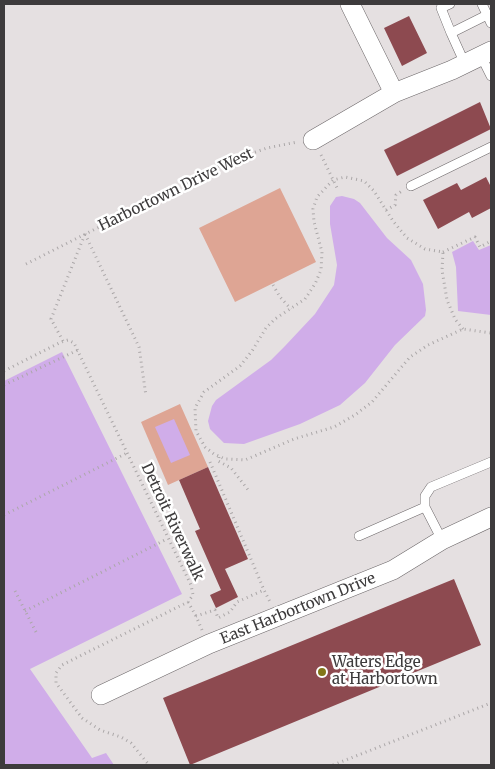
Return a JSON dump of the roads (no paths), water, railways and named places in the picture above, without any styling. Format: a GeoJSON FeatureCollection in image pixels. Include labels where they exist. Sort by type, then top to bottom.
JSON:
{"type":"FeatureCollection","features":[{"type":"Feature","properties":{"kind":"street"},"geometry":{"type":"LineString","coordinates":[[350,4],[394,94]]}},
{"type":"Feature","properties":{"kind":"street"},"geometry":{"type":"LineString","coordinates":[[313,140],[394,94],[479,57]]}},
{"type":"Feature","properties":{"kind":"street","name":"East Harbortown Drive"},"geometry":{"type":"LineString","coordinates":[[101,695],[209,644],[393,570],[442,540],[491,517]]}},
{"type":"Feature","properties":{"kind":"lane"},"geometry":{"type":"LineString","coordinates":[[450,4],[441,8],[451,33],[479,57],[491,76]]}},
{"type":"Feature","properties":{"kind":"lane"},"geometry":{"type":"LineString","coordinates":[[451,33],[489,19],[482,4]]}},
{"type":"Feature","properties":{"kind":"lane"},"geometry":{"type":"LineString","coordinates":[[411,186],[491,147]]}},
{"type":"Feature","properties":{"kind":"lane"},"geometry":{"type":"LineString","coordinates":[[442,540],[425,507],[425,496],[431,487],[491,462]]}},
{"type":"Feature","properties":{"kind":"lane"},"geometry":{"type":"LineString","coordinates":[[359,536],[425,507]]}},
{"type":"Feature","properties":{"kind":"place","name":"Waters Edge at Harbortown"},"geometry":{"type":"Point","coordinates":[322,672]}}]}
